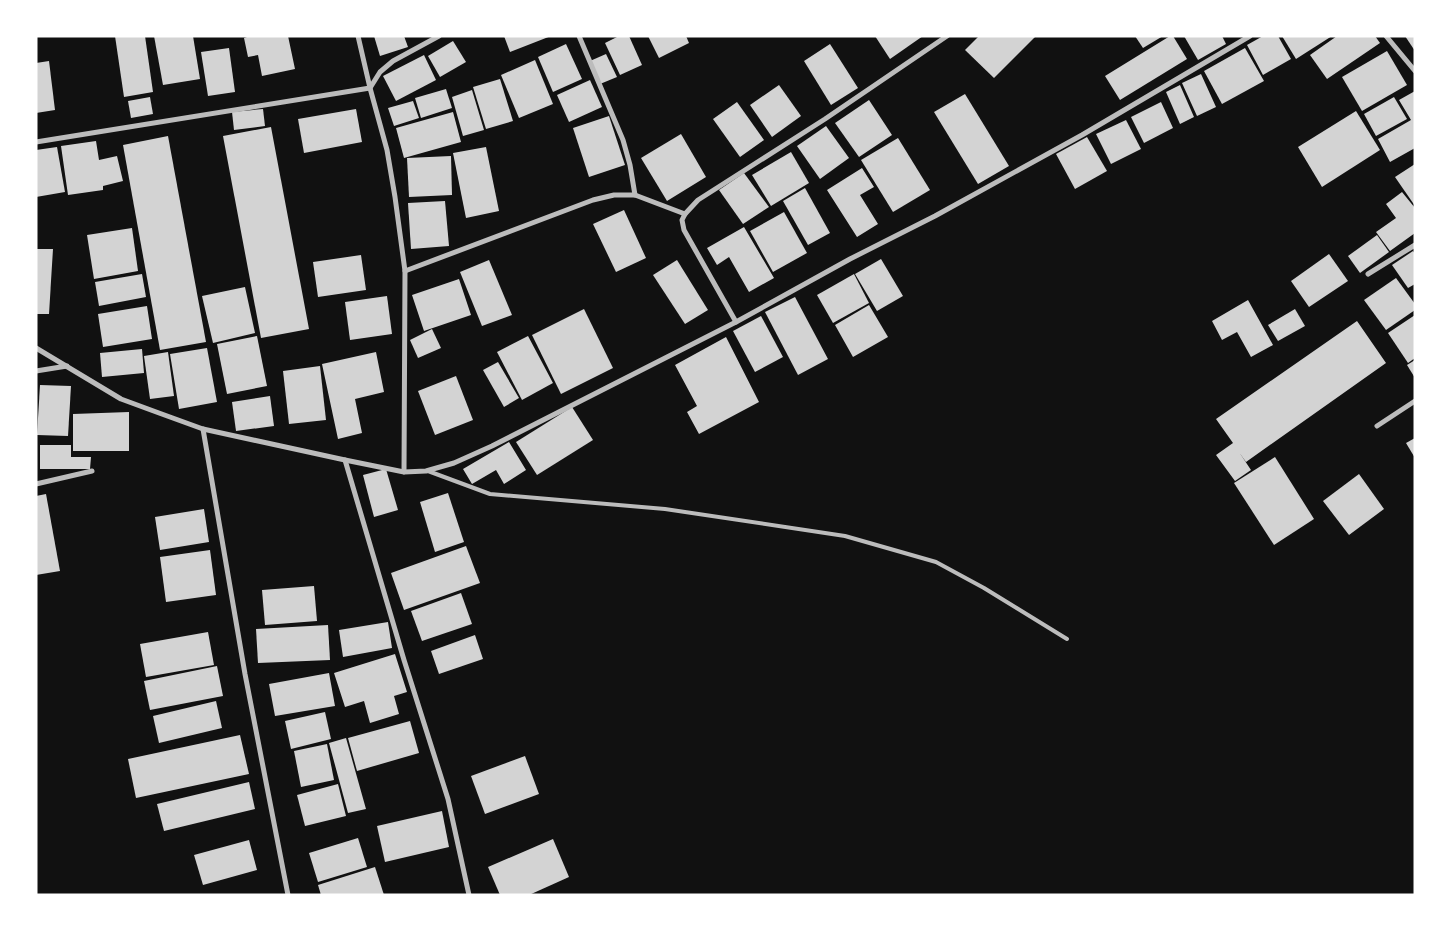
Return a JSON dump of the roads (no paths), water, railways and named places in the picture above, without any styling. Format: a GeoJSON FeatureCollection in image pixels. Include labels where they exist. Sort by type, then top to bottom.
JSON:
{"type":"FeatureCollection","features":[{"type":"Feature","properties":{"kind":"street"},"geometry":{"type":"LineString","coordinates":[[358,36],[387,150],[405,271],[404,472]]}},
{"type":"Feature","properties":{"kind":"street"},"geometry":{"type":"LineString","coordinates":[[36,142],[370,88],[380,72],[393,61],[440,36]]}},
{"type":"Feature","properties":{"kind":"street"},"geometry":{"type":"LineString","coordinates":[[579,36],[623,140],[630,165],[635,195]]}},
{"type":"Feature","properties":{"kind":"street"},"geometry":{"type":"LineString","coordinates":[[736,322],[684,230],[682,220],[685,214],[698,200],[825,119],[947,36]]}},
{"type":"Feature","properties":{"kind":"street"},"geometry":{"type":"LineString","coordinates":[[36,348],[122,399],[203,429],[404,472],[426,471],[454,463],[492,446],[736,322],[1082,135],[1250,36]]}},
{"type":"Feature","properties":{"kind":"street"},"geometry":{"type":"LineString","coordinates":[[1386,36],[1415,71]]}},
{"type":"Feature","properties":{"kind":"street"},"geometry":{"type":"LineString","coordinates":[[405,271],[593,200],[614,195],[635,195],[685,214]]}},
{"type":"Feature","properties":{"kind":"street"},"geometry":{"type":"LineString","coordinates":[[1368,274],[1415,245]]}},
{"type":"Feature","properties":{"kind":"street"},"geometry":{"type":"LineString","coordinates":[[36,372],[67,366]]}},
{"type":"Feature","properties":{"kind":"street"},"geometry":{"type":"LineString","coordinates":[[1377,426],[1415,402]]}},
{"type":"Feature","properties":{"kind":"street"},"geometry":{"type":"LineString","coordinates":[[203,429],[244,674],[288,895]]}},
{"type":"Feature","properties":{"kind":"street"},"geometry":{"type":"LineString","coordinates":[[344,460],[448,798],[469,895]]}},
{"type":"Feature","properties":{"kind":"street"},"geometry":{"type":"LineString","coordinates":[[36,484],[92,472]]}},
{"type":"Feature","properties":{"kind":"lane"},"geometry":{"type":"LineString","coordinates":[[426,471],[490,494],[665,509],[845,536],[936,562],[984,588],[1067,639]]}}]}
